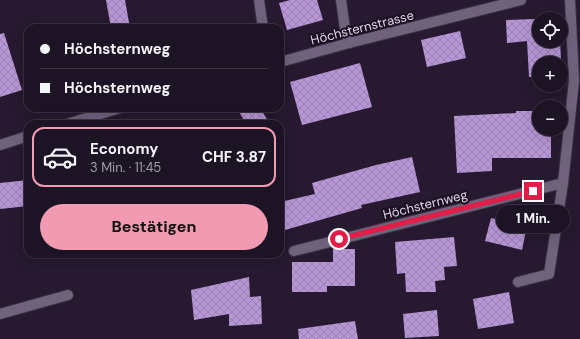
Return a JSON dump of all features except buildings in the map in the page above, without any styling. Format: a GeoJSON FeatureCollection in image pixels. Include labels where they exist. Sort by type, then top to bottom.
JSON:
{"type":"FeatureCollection","features":[{"type":"Feature","properties":{"kind":"street"},"geometry":{"type":"LineString","coordinates":[[259,0],[262,24]]}},
{"type":"Feature","properties":{"kind":"street"},"geometry":{"type":"LineString","coordinates":[[341,0],[348,43]]}},
{"type":"Feature","properties":{"kind":"street","name":"Höchsternstrasse"},"geometry":{"type":"LineString","coordinates":[[284,61],[348,43],[521,0]]}},
{"type":"Feature","properties":{"kind":"street"},"geometry":{"type":"LineString","coordinates":[[518,282],[549,274],[562,183],[576,62],[570,0]]}},
{"type":"Feature","properties":{"kind":"street"},"geometry":{"type":"LineString","coordinates":[[80,120],[107,112]]}},
{"type":"Feature","properties":{"kind":"street"},"geometry":{"type":"LineString","coordinates":[[0,145],[24,137]]}},
{"type":"Feature","properties":{"kind":"street","name":"Höchsternweg"},"geometry":{"type":"LineString","coordinates":[[294,251],[562,183]]}},
{"type":"Feature","properties":{"kind":"street"},"geometry":{"type":"LineString","coordinates":[[0,314],[68,295]]}},
{"type":"Feature","properties":{"kind":"route"},"geometry":{"type":"LineString","coordinates":[[339,239],[533,191]]}}]}
